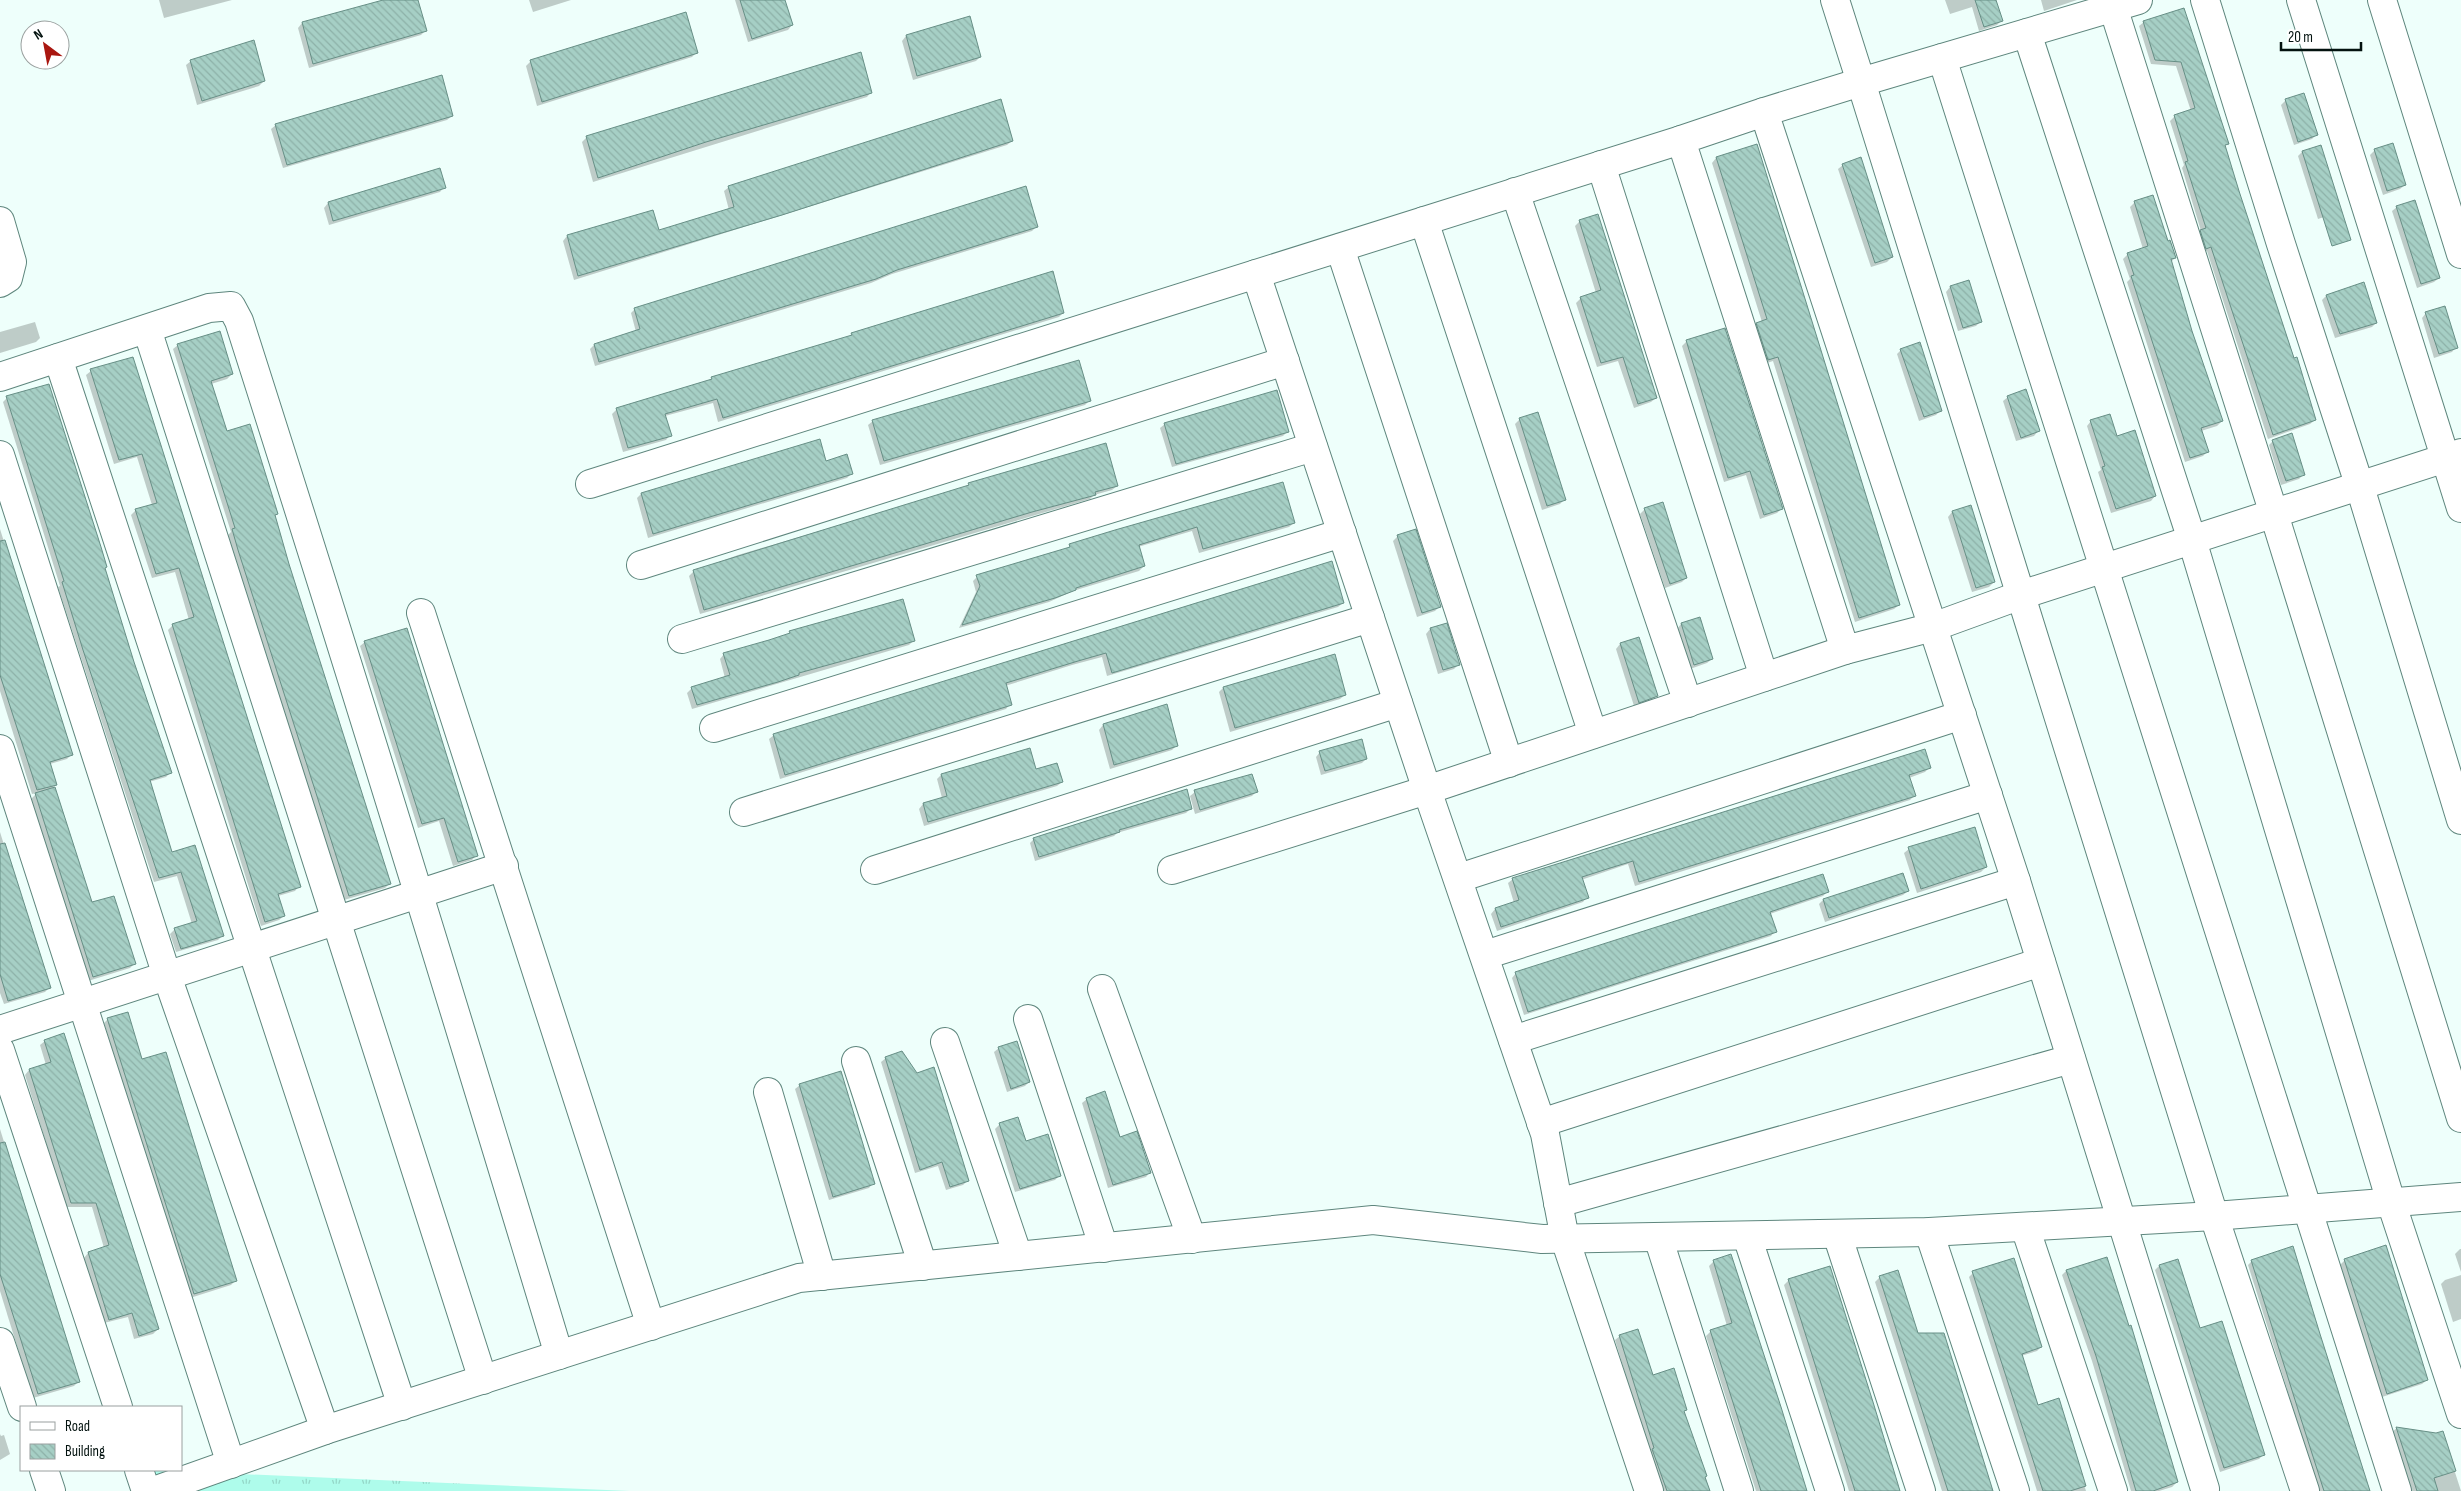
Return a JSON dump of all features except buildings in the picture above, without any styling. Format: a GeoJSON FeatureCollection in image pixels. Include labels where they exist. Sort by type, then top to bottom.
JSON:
{"type":"FeatureCollection","features":[{"type":"Feature","properties":{"kind":"street"},"geometry":{"type":"LineString","coordinates":[[1835,0],[2214,1216],[2305,1491]]}},
{"type":"Feature","properties":{"kind":"street"},"geometry":{"type":"LineString","coordinates":[[2205,0],[2360,487],[2461,820]]}},
{"type":"Feature","properties":{"kind":"street"},"geometry":{"type":"LineString","coordinates":[[2302,0],[2453,456],[2461,508]]}},
{"type":"Feature","properties":{"kind":"street"},"geometry":{"type":"LineString","coordinates":[[2382,0],[2461,254]]}},
{"type":"Feature","properties":{"kind":"street"},"geometry":{"type":"LineString","coordinates":[[590,484],[1681,140],[1764,112],[2125,4],[2274,514],[2461,1118]]}},
{"type":"Feature","properties":{"kind":"street"},"geometry":{"type":"LineString","coordinates":[[2027,33],[2192,540],[2391,1202],[2461,1414]]}},
{"type":"Feature","properties":{"kind":"street"},"geometry":{"type":"LineString","coordinates":[[1942,58],[2397,1491]]}},
{"type":"Feature","properties":{"kind":"street"},"geometry":{"type":"LineString","coordinates":[[1764,112],[2016,882],[2205,1489]]}},
{"type":"Feature","properties":{"kind":"street"},"geometry":{"type":"LineString","coordinates":[[1681,140],[1846,650]]}},
{"type":"Feature","properties":{"kind":"street"},"geometry":{"type":"LineString","coordinates":[[1601,165],[1764,677]]}},
{"type":"Feature","properties":{"kind":"street"},"geometry":{"type":"LineString","coordinates":[[1515,192],[1688,703]]}},
{"type":"Feature","properties":{"kind":"street"},"geometry":{"type":"LineString","coordinates":[[0,221],[12,262],[8,278],[0,283]]}},
{"type":"Feature","properties":{"kind":"street"},"geometry":{"type":"LineString","coordinates":[[1424,221],[1593,734]]}},
{"type":"Feature","properties":{"kind":"street"},"geometry":{"type":"LineString","coordinates":[[1340,248],[1509,763]]}},
{"type":"Feature","properties":{"kind":"street"},"geometry":{"type":"LineString","coordinates":[[1256,274],[1398,703],[1541,1123],[1565,1239],[1649,1491]]}},
{"type":"Feature","properties":{"kind":"street"},"geometry":{"type":"LineString","coordinates":[[0,377],[209,308],[231,306],[239,321],[420,894],[558,1355]]}},
{"type":"Feature","properties":{"kind":"street"},"geometry":{"type":"LineString","coordinates":[[147,329],[483,1380]]}},
{"type":"Feature","properties":{"kind":"street"},"geometry":{"type":"LineString","coordinates":[[58,358],[402,1406]]}},
{"type":"Feature","properties":{"kind":"street"},"geometry":{"type":"LineString","coordinates":[[641,565],[1285,361]]}},
{"type":"Feature","properties":{"kind":"street"},"geometry":{"type":"LineString","coordinates":[[682,639],[1313,447]]}},
{"type":"Feature","properties":{"kind":"street"},"geometry":{"type":"LineString","coordinates":[[0,455],[166,976],[325,1430]]}},
{"type":"Feature","properties":{"kind":"street"},"geometry":{"type":"LineString","coordinates":[[1172,870],[1428,790],[1846,650],[1933,627],[2021,595],[2453,456]]}},
{"type":"Feature","properties":{"kind":"street"},"geometry":{"type":"LineString","coordinates":[[714,728],[1342,533]]}},
{"type":"Feature","properties":{"kind":"street"},"geometry":{"type":"LineString","coordinates":[[422,613],[650,1326]]}},
{"type":"Feature","properties":{"kind":"street"},"geometry":{"type":"LineString","coordinates":[[744,812],[1370,618]]}},
{"type":"Feature","properties":{"kind":"street"},"geometry":{"type":"LineString","coordinates":[[874,870],[1398,703]]}},
{"type":"Feature","properties":{"kind":"street"},"geometry":{"type":"LineString","coordinates":[[1459,878],[1962,715]]}},
{"type":"Feature","properties":{"kind":"street"},"geometry":{"type":"LineString","coordinates":[[0,749],[231,1464]]}},
{"type":"Feature","properties":{"kind":"street"},"geometry":{"type":"LineString","coordinates":[[1485,955],[1988,795]]}},
{"type":"Feature","properties":{"kind":"street"},"geometry":{"type":"LineString","coordinates":[[0,1030],[504,866]]}},
{"type":"Feature","properties":{"kind":"street"},"geometry":{"type":"LineString","coordinates":[[1513,1040],[2016,882]]}},
{"type":"Feature","properties":{"kind":"street"},"geometry":{"type":"LineString","coordinates":[[1541,1123],[2041,962]]}},
{"type":"Feature","properties":{"kind":"street"},"geometry":{"type":"LineString","coordinates":[[1102,989],[1192,1238]]}},
{"type":"Feature","properties":{"kind":"street"},"geometry":{"type":"LineString","coordinates":[[1028,1019],[1104,1248]]}},
{"type":"Feature","properties":{"kind":"street"},"geometry":{"type":"LineString","coordinates":[[945,1042],[1018,1256]]}},
{"type":"Feature","properties":{"kind":"street"},"geometry":{"type":"LineString","coordinates":[[0,1050],[118,1406]]}},
{"type":"Feature","properties":{"kind":"street"},"geometry":{"type":"LineString","coordinates":[[1558,1203],[2071,1059]]}},
{"type":"Feature","properties":{"kind":"street"},"geometry":{"type":"LineString","coordinates":[[856,1061],[923,1266]]}},
{"type":"Feature","properties":{"kind":"street"},"geometry":{"type":"LineString","coordinates":[[768,1092],[822,1276]]}},
{"type":"Feature","properties":{"kind":"street"},"geometry":{"type":"LineString","coordinates":[[154,1491],[325,1430],[798,1278],[1373,1220],[1542,1239],[1747,1236],[1929,1232],[2214,1216],[2461,1197]]}},
{"type":"Feature","properties":{"kind":"street"},"geometry":{"type":"LineString","coordinates":[[2025,1226],[2112,1491]]}},
{"type":"Feature","properties":{"kind":"street"},"geometry":{"type":"LineString","coordinates":[[1929,1232],[2015,1491]]}},
{"type":"Feature","properties":{"kind":"street"},"geometry":{"type":"LineString","coordinates":[[1837,1234],[1921,1491]]}},
{"type":"Feature","properties":{"kind":"street"},"geometry":{"type":"LineString","coordinates":[[1747,1236],[1830,1491]]}},
{"type":"Feature","properties":{"kind":"street"},"geometry":{"type":"LineString","coordinates":[[1658,1237],[1739,1491]]}},
{"type":"Feature","properties":{"kind":"street"},"geometry":{"type":"LineString","coordinates":[[0,1342],[22,1406]]}},
{"type":"Feature","properties":{"kind":"street"},"geometry":{"type":"LineString","coordinates":[[44,1471],[51,1491]]}},
{"type":"Feature","properties":{"kind":"street"},"geometry":{"type":"LineString","coordinates":[[139,1471],[146,1491]]}},
{"type":"Feature","properties":{"kind":"green space"},"geometry":{"type":"Polygon","coordinates":[[[149,1471],[630,1491],[153,1491],[149,1471]]]}}]}
